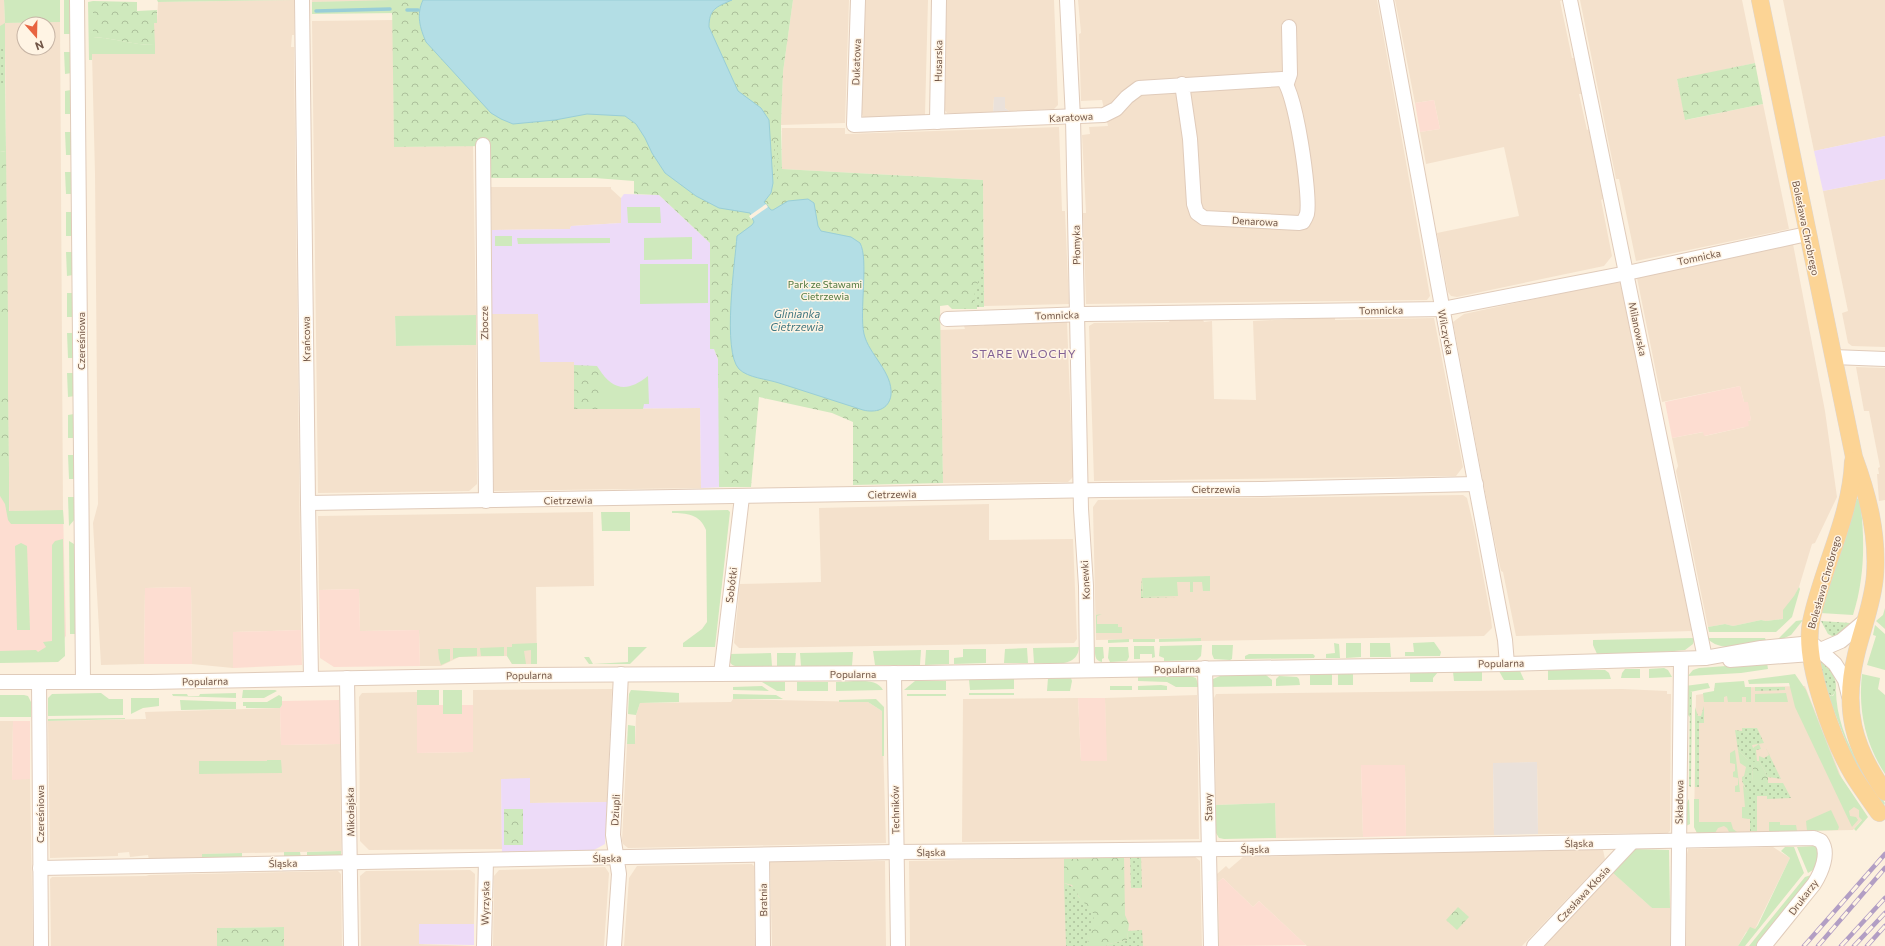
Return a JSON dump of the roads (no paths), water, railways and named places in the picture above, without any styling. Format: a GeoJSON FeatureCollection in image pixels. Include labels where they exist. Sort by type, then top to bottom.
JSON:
{"type":"FeatureCollection","features":[{"type":"Feature","properties":{"kind":"main road","name":"Bolesława Chrobrego"},"geometry":{"type":"LineString","coordinates":[[1760,0],[1833,358],[1854,457],[1866,490],[1875,543],[1875,577],[1866,620],[1856,655],[1849,698],[1852,725],[1862,755],[1873,776],[1885,792]]}},
{"type":"Feature","properties":{"kind":"main road","name":"Bolesława Chrobrego"},"geometry":{"type":"LineString","coordinates":[[1854,457],[1847,502],[1812,617],[1814,649],[1822,701],[1845,760],[1860,786],[1879,813]]}},
{"type":"Feature","properties":{"kind":"street","name":"Czereśniowa"},"geometry":{"type":"LineString","coordinates":[[77,0],[83,682]]}},
{"type":"Feature","properties":{"kind":"street","name":"Krańcowa"},"geometry":{"type":"LineString","coordinates":[[302,0],[308,503],[312,678]]}},
{"type":"Feature","properties":{"kind":"street","name":"Dukatowa"},"geometry":{"type":"LineString","coordinates":[[854,124],[858,0]]}},
{"type":"Feature","properties":{"kind":"street","name":"Husarska"},"geometry":{"type":"LineString","coordinates":[[937,122],[939,0]]}},
{"type":"Feature","properties":{"kind":"street","name":"Płomyka"},"geometry":{"type":"LineString","coordinates":[[1067,0],[1073,118],[1082,490]]}},
{"type":"Feature","properties":{"kind":"street","name":"Wilczycka"},"geometry":{"type":"LineString","coordinates":[[1386,0],[1442,309],[1505,640],[1507,664]]}},
{"type":"Feature","properties":{"kind":"street","name":"Milanowska"},"geometry":{"type":"LineString","coordinates":[[1570,0],[1705,658]]}},
{"type":"Feature","properties":{"kind":"street","name":"Denarowa"},"geometry":{"type":"LineString","coordinates":[[1182,84],[1190,139],[1194,204],[1197,213],[1204,218],[1299,223],[1305,219],[1308,211],[1303,151],[1282,80],[1290,74],[1289,27]]}},
{"type":"Feature","properties":{"kind":"street","name":"Karatowa"},"geometry":{"type":"LineString","coordinates":[[854,124],[1104,116],[1112,113],[1132,92],[1139,88],[1182,84],[1282,80]]}},
{"type":"Feature","properties":{"kind":"street","name":"Zbocze"},"geometry":{"type":"LineString","coordinates":[[483,145],[486,501]]}},
{"type":"Feature","properties":{"kind":"street","name":"Tomnicka"},"geometry":{"type":"LineString","coordinates":[[947,319],[1078,314],[1442,309],[1626,273],[1807,234]]}},
{"type":"Feature","properties":{"kind":"street"},"geometry":{"type":"LineString","coordinates":[[1833,358],[1885,359]]}},
{"type":"Feature","properties":{"kind":"street","name":"Cietrzewia"},"geometry":{"type":"LineString","coordinates":[[308,503],[742,497],[1082,490],[1277,489],[1476,484]]}},
{"type":"Feature","properties":{"kind":"street","name":"Konewki"},"geometry":{"type":"LineString","coordinates":[[1082,490],[1081,509],[1086,586],[1087,670]]}},
{"type":"Feature","properties":{"kind":"street","name":"Sobótki"},"geometry":{"type":"LineString","coordinates":[[721,674],[742,497]]}},
{"type":"Feature","properties":{"kind":"street","name":"Popularna"},"geometry":{"type":"LineString","coordinates":[[0,682],[150,682],[312,678],[621,674],[894,673],[1507,664],[1705,658],[1734,661],[1814,649],[1848,637],[1866,620]]}},
{"type":"Feature","properties":{"kind":"street"},"geometry":{"type":"LineString","coordinates":[[1814,649],[1840,670],[1845,680],[1849,698]]}},
{"type":"Feature","properties":{"kind":"street","name":"Składowa"},"geometry":{"type":"LineString","coordinates":[[1678,946],[1681,659]]}},
{"type":"Feature","properties":{"kind":"street","name":"Stawy"},"geometry":{"type":"LineString","coordinates":[[1205,668],[1211,946]]}},
{"type":"Feature","properties":{"kind":"street","name":"Techników"},"geometry":{"type":"LineString","coordinates":[[894,673],[898,946]]}},
{"type":"Feature","properties":{"kind":"street","name":"Dziupli"},"geometry":{"type":"LineString","coordinates":[[614,946],[619,874],[614,835],[621,674]]}},
{"type":"Feature","properties":{"kind":"street","name":"Mikołajska"},"geometry":{"type":"LineString","coordinates":[[347,678],[351,862],[351,946]]}},
{"type":"Feature","properties":{"kind":"street","name":"Czereśniowa"},"geometry":{"type":"LineString","coordinates":[[39,682],[41,946]]}},
{"type":"Feature","properties":{"kind":"street","name":"Śląska"},"geometry":{"type":"LineString","coordinates":[[40,868],[896,852],[1209,850],[1814,838],[1821,841]]}},
{"type":"Feature","properties":{"kind":"street","name":"Drukarzy"},"geometry":{"type":"LineString","coordinates":[[1764,946],[1814,884],[1819,875],[1824,856],[1824,847],[1821,841]]}},
{"type":"Feature","properties":{"kind":"street","name":"Czesława Kłosia"},"geometry":{"type":"LineString","coordinates":[[1534,946],[1632,842]]}},
{"type":"Feature","properties":{"kind":"street","name":"Bratnia"},"geometry":{"type":"LineString","coordinates":[[762,855],[763,946]]}},
{"type":"Feature","properties":{"kind":"street","name":"Wyrzyska"},"geometry":{"type":"LineString","coordinates":[[484,946],[486,860]]}},
{"type":"Feature","properties":{"kind":"water","name":"Glinianka Cietrzewia"},"geometry":{"type":"Polygon","coordinates":[[[423,0],[732,0],[714,9],[710,16],[709,27],[738,91],[761,108],[769,120],[773,183],[771,193],[764,202],[771,210],[773,210],[788,201],[808,199],[814,203],[818,226],[821,231],[851,237],[860,243],[864,261],[864,334],[867,342],[885,371],[891,387],[890,400],[887,404],[877,411],[863,410],[779,383],[752,376],[739,369],[734,359],[731,344],[730,326],[732,285],[737,236],[754,222],[750,213],[719,208],[696,196],[665,173],[636,124],[625,116],[587,114],[555,120],[513,124],[491,113],[426,42],[422,32],[419,16],[423,0]]]}},
{"type":"Feature","properties":{"kind":"waterway"},"geometry":{"type":"LineString","coordinates":[[316,11],[390,9]]}},
{"type":"Feature","properties":{"kind":"waterway"},"geometry":{"type":"LineString","coordinates":[[407,10],[418,10]]}},
{"type":"Feature","properties":{"kind":"railway"},"geometry":{"type":"LineString","coordinates":[[1804,946],[1885,854]]}},
{"type":"Feature","properties":{"kind":"railway"},"geometry":{"type":"LineString","coordinates":[[1818,946],[1885,868]]}},
{"type":"Feature","properties":{"kind":"railway"},"geometry":{"type":"LineString","coordinates":[[1841,946],[1885,898]]}},
{"type":"Feature","properties":{"kind":"railway"},"geometry":{"type":"LineString","coordinates":[[1854,946],[1885,913]]}},
{"type":"Feature","properties":{"kind":"railway"},"geometry":{"type":"LineString","coordinates":[[1867,946],[1885,926]]}},
{"type":"Feature","properties":{"kind":"district","name":"STARE WŁOCHY"},"geometry":{"type":"Point","coordinates":[1024,353]}},
{"type":"Feature","properties":{"kind":"park label","name":"Park ze Stawami Cietrzewia"},"geometry":{"type":"Point","coordinates":[825,290]}}]}
